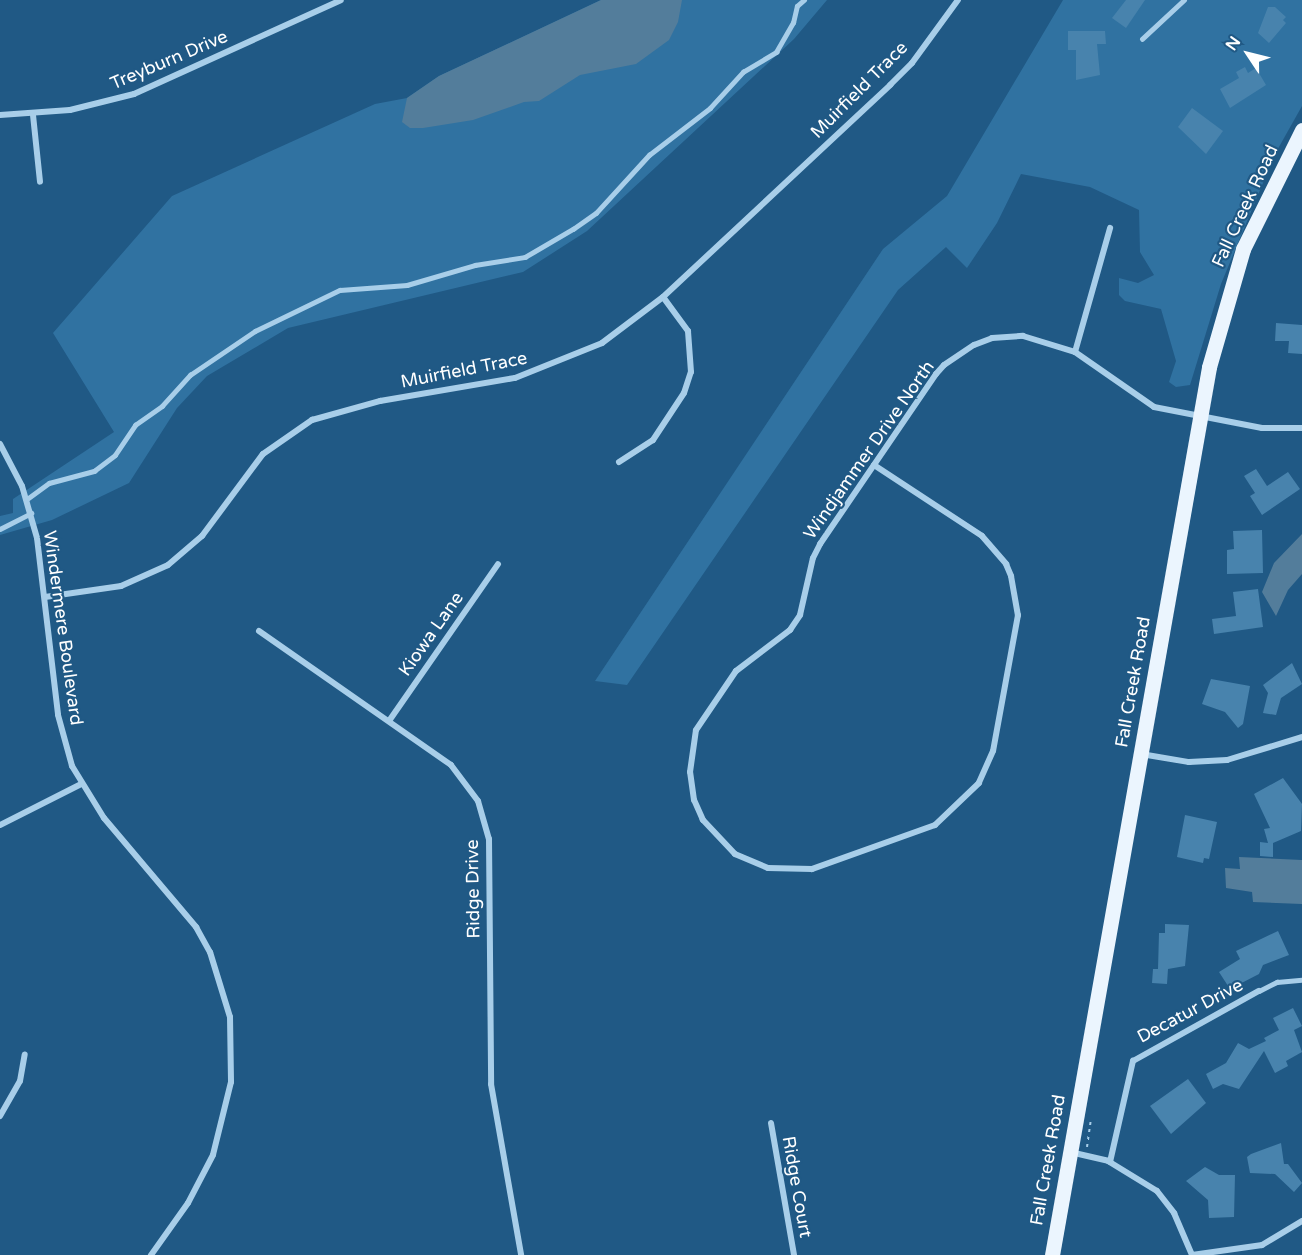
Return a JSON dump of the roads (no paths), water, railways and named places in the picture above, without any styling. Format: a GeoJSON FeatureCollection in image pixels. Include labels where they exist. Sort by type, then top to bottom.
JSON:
{"type":"FeatureCollection","features":[{"type":"Feature","properties":{"kind":"main road","name":"Fall Creek Road"},"geometry":{"type":"LineString","coordinates":[[1052,1255],[1209,368],[1243,249],[1301,134]]}},
{"type":"Feature","properties":{"kind":"street","name":"Treyburn Drive"},"geometry":{"type":"LineString","coordinates":[[0,115],[33,115],[70,111],[134,94],[341,0]]}},
{"type":"Feature","properties":{"kind":"street","name":"Muirfield Trace"},"geometry":{"type":"LineString","coordinates":[[45,597],[121,586],[168,565],[202,536],[263,454],[312,420],[380,401],[542,370],[602,343],[663,297],[912,63],[958,0]]}},
{"type":"Feature","properties":{"kind":"street"},"geometry":{"type":"LineString","coordinates":[[33,115],[40,182]]}},
{"type":"Feature","properties":{"kind":"street"},"geometry":{"type":"LineString","coordinates":[[1075,352],[1110,228]]}},
{"type":"Feature","properties":{"kind":"street"},"geometry":{"type":"LineString","coordinates":[[619,462],[653,440],[684,393],[691,372],[688,331],[663,297]]}},
{"type":"Feature","properties":{"kind":"street","name":"Windjammer Drive North"},"geometry":{"type":"LineString","coordinates":[[874,465],[982,536],[1006,564],[1016,593],[1018,615],[1008,679],[987,768],[950,814],[916,834],[827,865],[795,871],[754,864],[717,839],[694,800],[691,749],[706,711],[729,678],[745,663],[779,641],[800,615],[813,558],[874,465],[936,374],[974,345],[992,338],[1023,336],[1075,352],[1140,400],[1199,417],[1262,428],[1302,428]]}},
{"type":"Feature","properties":{"kind":"street","name":"Windermere Boulevard"},"geometry":{"type":"LineString","coordinates":[[0,444],[27,499],[31,513],[45,597],[58,715],[72,766],[104,818],[173,895],[196,927],[210,952],[230,1017],[231,1082],[213,1155],[188,1203],[151,1255]]}},
{"type":"Feature","properties":{"kind":"street","name":"Kiowa Lane"},"geometry":{"type":"LineString","coordinates":[[389,722],[498,564]]}},
{"type":"Feature","properties":{"kind":"street","name":"Ridge Drive"},"geometry":{"type":"LineString","coordinates":[[259,631],[462,776],[478,801],[487,827],[491,1084],[521,1255]]}},
{"type":"Feature","properties":{"kind":"street"},"geometry":{"type":"LineString","coordinates":[[1140,753],[1189,762],[1227,760],[1302,737]]}},
{"type":"Feature","properties":{"kind":"street"},"geometry":{"type":"LineString","coordinates":[[0,825],[81,784]]}},
{"type":"Feature","properties":{"kind":"street","name":"Decatur Drive"},"geometry":{"type":"LineString","coordinates":[[1110,1162],[1133,1061],[1259,991]]}},
{"type":"Feature","properties":{"kind":"street"},"geometry":{"type":"LineString","coordinates":[[0,1116],[20,1081],[25,1054]]}},
{"type":"Feature","properties":{"kind":"street","name":"Ridge Court"},"geometry":{"type":"LineString","coordinates":[[771,1124],[794,1255]]}},
{"type":"Feature","properties":{"kind":"street"},"geometry":{"type":"LineString","coordinates":[[1070,1152],[1110,1162],[1132,1173],[1164,1198],[1174,1213],[1192,1255],[1262,1245],[1302,1221]]}},
{"type":"Feature","properties":{"kind":"lane"},"geometry":{"type":"LineString","coordinates":[[27,499],[49,483],[94,471],[115,455],[135,425],[162,406],[190,375],[255,331],[340,290],[407,285],[475,265],[525,257],[573,229],[596,213],[649,155],[710,108],[743,72],[776,52],[793,24],[797,6],[804,0]]}},
{"type":"Feature","properties":{"kind":"lane"},"geometry":{"type":"LineString","coordinates":[[1142,39],[1184,0]]}},
{"type":"Feature","properties":{"kind":"lane"},"geometry":{"type":"LineString","coordinates":[[0,529],[31,513]]}},
{"type":"Feature","properties":{"kind":"lane"},"geometry":{"type":"LineString","coordinates":[[1259,991],[1277,982],[1302,980]]}}]}
